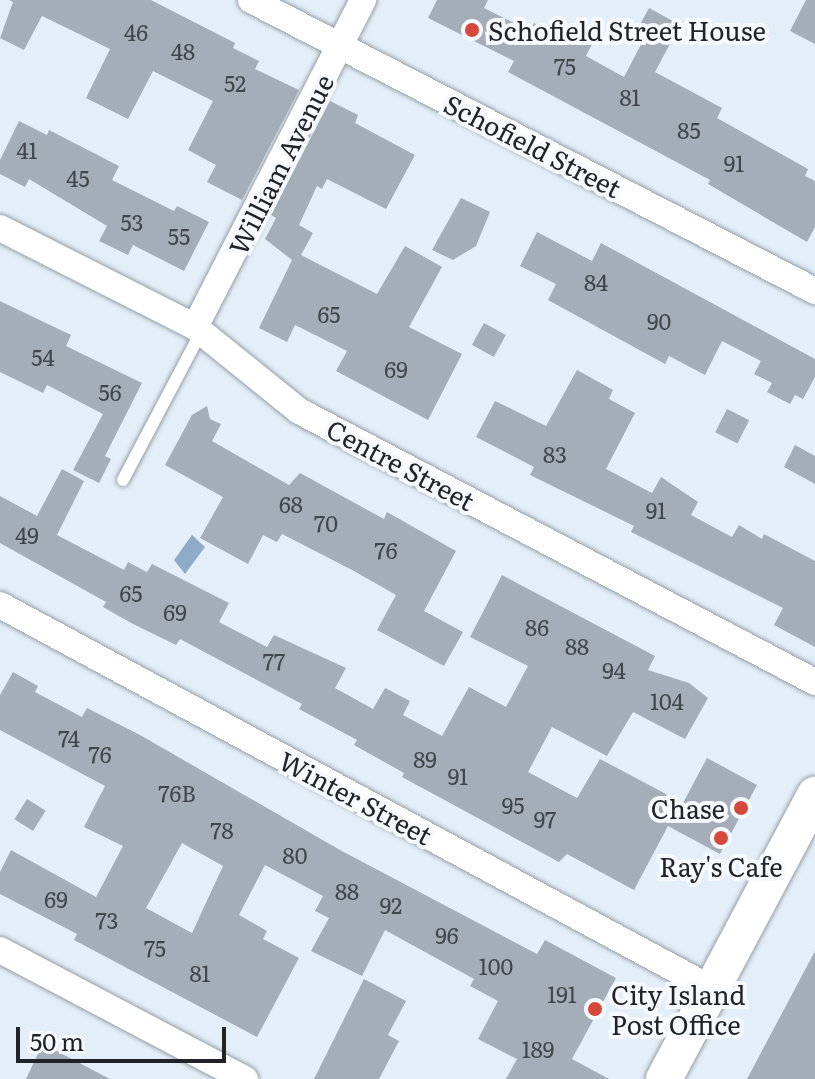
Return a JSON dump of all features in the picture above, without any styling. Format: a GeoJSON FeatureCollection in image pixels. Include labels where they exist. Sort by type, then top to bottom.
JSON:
{"type":"FeatureCollection","features":[{"type":"Feature","properties":{"kind":"main road"},"geometry":{"type":"LineString","coordinates":[[664,1079],[815,795]]}},
{"type":"Feature","properties":{"kind":"street","name":"Schofield Street"},"geometry":{"type":"LineString","coordinates":[[251,0],[815,291]]}},
{"type":"Feature","properties":{"kind":"street","name":"William Avenue"},"geometry":{"type":"LineString","coordinates":[[198,329],[363,0]]}},
{"type":"Feature","properties":{"kind":"street","name":"Centre Street"},"geometry":{"type":"LineString","coordinates":[[0,228],[198,329],[299,411],[815,682]]}},
{"type":"Feature","properties":{"kind":"street","name":"Winter Street"},"geometry":{"type":"LineString","coordinates":[[0,605],[712,989]]}},
{"type":"Feature","properties":{"kind":"street"},"geometry":{"type":"LineString","coordinates":[[0,950],[245,1079]]}},
{"type":"Feature","properties":{"kind":"lane","name":"William Avenue"},"geometry":{"type":"LineString","coordinates":[[123,480],[198,329]]}},
{"type":"Feature","properties":{"kind":"water"},"geometry":{"type":"Polygon","coordinates":[[[192,535],[205,547],[185,574],[174,560],[192,535]]]}},
{"type":"Feature","properties":{"kind":"building"},"geometry":{"type":"Polygon","coordinates":[[[9,0],[151,0],[235,43],[233,48],[259,61],[255,69],[299,90],[242,200],[207,182],[216,165],[188,150],[213,101],[153,71],[128,119],[86,98],[110,49],[42,16],[24,50],[0,38],[13,2],[9,0]]]}},
{"type":"Feature","properties":{"kind":"building"},"geometry":{"type":"Polygon","coordinates":[[[437,0],[488,0],[484,8],[530,31],[534,23],[565,40],[569,32],[592,44],[586,56],[624,77],[646,35],[637,30],[649,8],[680,25],[655,72],[722,108],[717,118],[808,169],[805,176],[815,181],[815,227],[807,242],[708,184],[710,180],[508,72],[514,61],[428,18],[437,0]]]}},
{"type":"Feature","properties":{"kind":"building"},"geometry":{"type":"Polygon","coordinates":[[[806,0],[815,0],[815,44],[790,31],[806,0]]]}},
{"type":"Feature","properties":{"kind":"building"},"geometry":{"type":"Polygon","coordinates":[[[330,101],[358,115],[355,123],[415,155],[386,209],[327,179],[322,189],[317,186],[299,225],[313,233],[301,255],[377,294],[405,246],[442,267],[409,327],[462,354],[428,420],[336,371],[347,351],[295,325],[287,342],[259,328],[292,260],[265,239],[276,218],[271,215],[330,101]]]}},
{"type":"Feature","properties":{"kind":"building"},"geometry":{"type":"Polygon","coordinates":[[[19,121],[47,135],[49,130],[119,166],[112,180],[174,211],[177,206],[209,222],[184,271],[133,245],[128,255],[99,241],[107,226],[29,179],[25,187],[0,174],[0,160],[19,121]]]}},
{"type":"Feature","properties":{"kind":"building"},"geometry":{"type":"Polygon","coordinates":[[[461,198],[490,212],[476,246],[453,260],[432,250],[461,198]]]}},
{"type":"Feature","properties":{"kind":"building"},"geometry":{"type":"Polygon","coordinates":[[[537,232],[592,261],[601,243],[815,359],[815,377],[803,399],[795,395],[790,404],[767,392],[772,383],[754,374],[761,361],[722,341],[705,375],[669,356],[665,364],[548,300],[556,284],[520,266],[537,232]]]}},
{"type":"Feature","properties":{"kind":"building"},"geometry":{"type":"Polygon","coordinates":[[[0,301],[71,335],[66,346],[142,383],[105,456],[111,459],[99,483],[73,470],[103,414],[47,385],[43,393],[0,372],[0,301]]]}},
{"type":"Feature","properties":{"kind":"building"},"geometry":{"type":"Polygon","coordinates":[[[484,323],[506,335],[494,357],[472,345],[484,323]]]}},
{"type":"Feature","properties":{"kind":"building"},"geometry":{"type":"Polygon","coordinates":[[[577,370],[613,390],[609,399],[635,413],[606,469],[652,493],[661,477],[698,502],[691,515],[732,537],[739,525],[762,539],[764,534],[815,561],[815,647],[774,625],[783,608],[631,532],[634,526],[530,475],[534,467],[476,437],[495,401],[546,426],[577,370]]]}},
{"type":"Feature","properties":{"kind":"building"},"geometry":{"type":"Polygon","coordinates":[[[207,406],[210,419],[221,424],[212,441],[289,485],[300,473],[384,519],[387,512],[456,551],[424,611],[463,632],[444,666],[377,630],[396,595],[354,571],[282,534],[277,542],[263,535],[248,564],[200,538],[223,497],[165,465],[192,415],[207,406]]]}},
{"type":"Feature","properties":{"kind":"building"},"geometry":{"type":"Polygon","coordinates":[[[727,409],[749,420],[737,444],[715,432],[727,409]]]}},
{"type":"Feature","properties":{"kind":"building"},"geometry":{"type":"Polygon","coordinates":[[[795,445],[815,456],[815,484],[784,467],[795,445]]]}},
{"type":"Feature","properties":{"kind":"building"},"geometry":{"type":"Polygon","coordinates":[[[62,469],[84,481],[57,535],[124,570],[128,562],[147,572],[152,564],[229,603],[219,622],[267,647],[274,635],[346,668],[335,688],[373,709],[385,688],[410,701],[403,715],[442,736],[469,687],[506,707],[528,666],[470,637],[502,575],[655,656],[648,670],[689,683],[708,698],[685,739],[633,712],[607,756],[552,727],[528,772],[577,798],[600,759],[683,803],[707,758],[757,785],[720,854],[668,826],[634,890],[567,854],[559,862],[402,777],[404,773],[354,745],[357,740],[299,709],[302,704],[180,639],[176,645],[133,624],[103,607],[106,602],[0,543],[0,496],[37,516],[62,469]]]}},
{"type":"Feature","properties":{"kind":"building"},"geometry":{"type":"Polygon","coordinates":[[[13,672],[38,686],[35,692],[82,717],[87,708],[140,735],[340,850],[537,954],[545,940],[616,978],[572,1059],[609,1079],[506,1079],[517,1059],[478,1039],[498,1001],[470,986],[474,979],[385,930],[362,976],[311,951],[329,918],[315,911],[323,896],[265,865],[239,915],[267,931],[263,939],[299,958],[257,1037],[74,940],[77,934],[0,894],[0,872],[11,850],[96,897],[123,846],[84,827],[105,786],[0,730],[0,695],[13,672]],[[182,843],[146,908],[192,933],[223,866],[182,843]]]}},
{"type":"Feature","properties":{"kind":"building"},"geometry":{"type":"Polygon","coordinates":[[[27,799],[46,811],[33,831],[14,819],[27,799]]]}},
{"type":"Feature","properties":{"kind":"building"},"geometry":{"type":"Polygon","coordinates":[[[815,951],[815,1079],[747,1079],[815,951]]]}},
{"type":"Feature","properties":{"kind":"building"},"geometry":{"type":"Polygon","coordinates":[[[364,979],[406,1001],[388,1035],[399,1041],[379,1079],[314,1079],[364,979]]]}},
{"type":"Feature","properties":{"kind":"building"},"geometry":{"type":"Polygon","coordinates":[[[43,1043],[64,1055],[110,1079],[26,1079],[43,1043]]]}},
{"type":"Feature","properties":{"kind":"place","name":"Schofield Street House"},"geometry":{"type":"Point","coordinates":[472,30]}},
{"type":"Feature","properties":{"kind":"place","name":"Chase"},"geometry":{"type":"Point","coordinates":[741,808]}},
{"type":"Feature","properties":{"kind":"place","name":"Ray's Cafe"},"geometry":{"type":"Point","coordinates":[721,838]}},
{"type":"Feature","properties":{"kind":"place","name":"City Island Post Office"},"geometry":{"type":"Point","coordinates":[595,1009]}}]}
